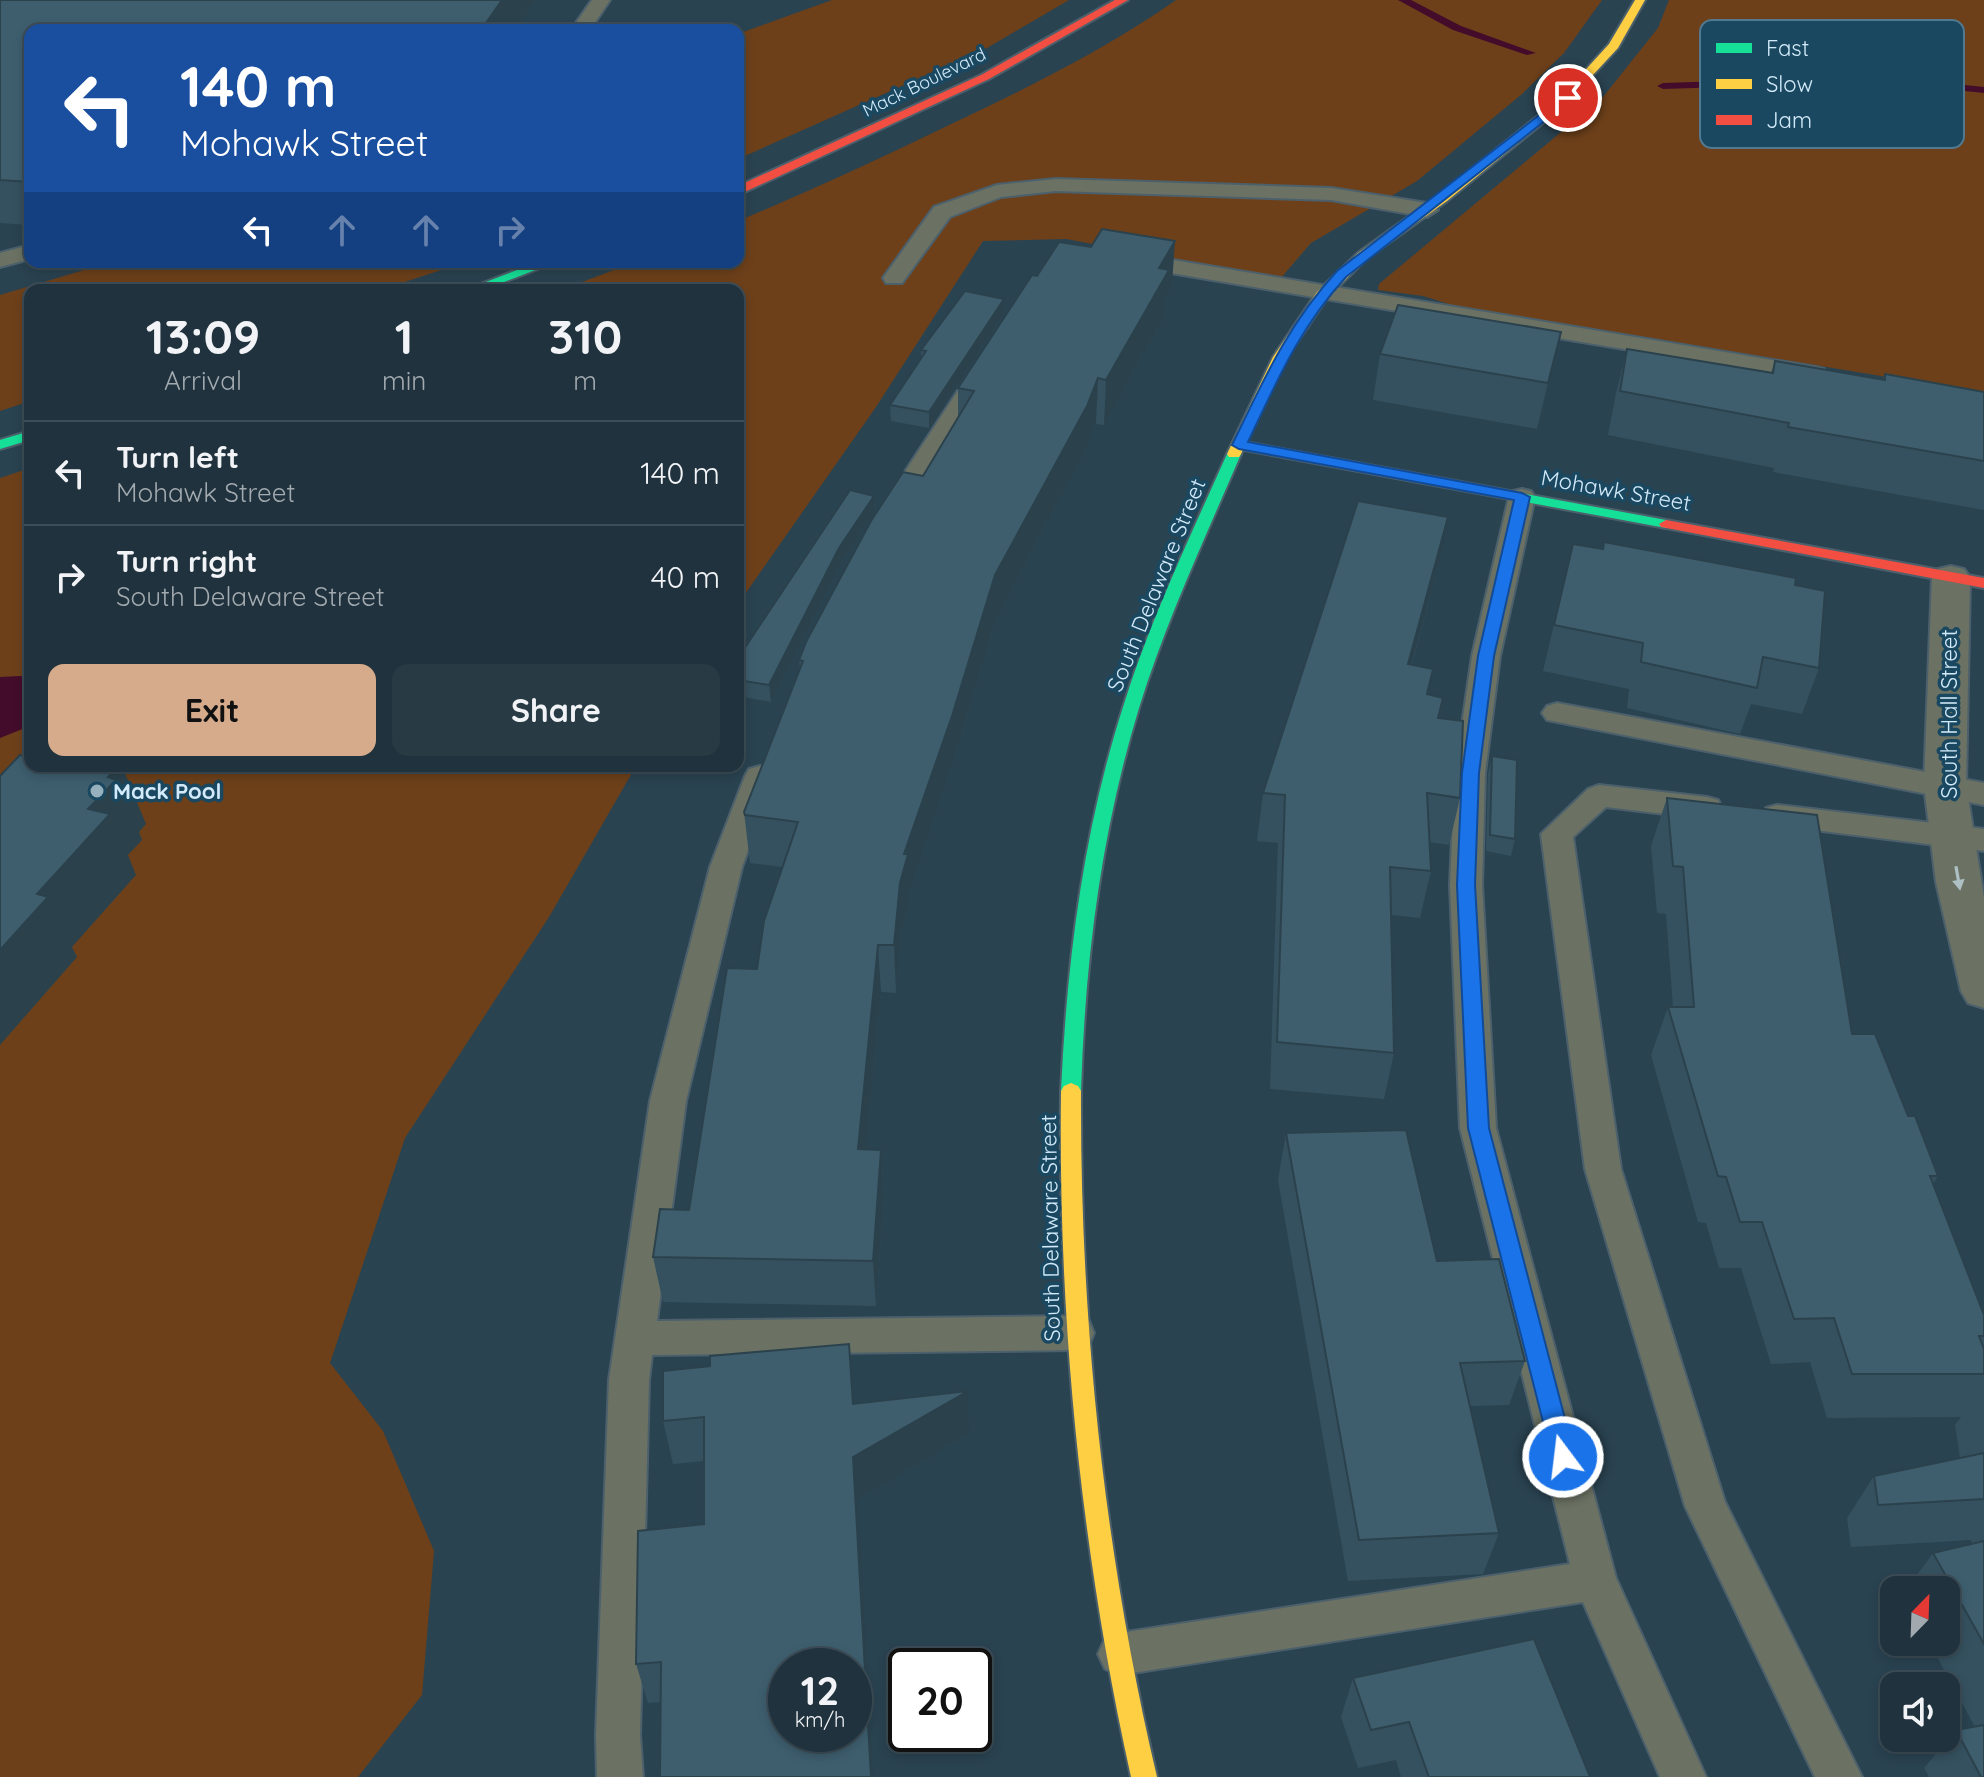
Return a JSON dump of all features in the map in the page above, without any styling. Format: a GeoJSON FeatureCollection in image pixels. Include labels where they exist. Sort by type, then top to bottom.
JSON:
{"type":"FeatureCollection","features":[{"type":"Feature","properties":{"kind":"street","name":"Mack Boulevard"},"geometry":{"type":"LineString","coordinates":[[744,188],[985,77],[1123,0]]}},
{"type":"Feature","properties":{"kind":"street","name":"South Delaware Street"},"geometry":{"type":"LineString","coordinates":[[1144,1777],[1097,1530],[1075,1333],[1070,1155],[1077,995],[1095,856],[1123,734],[1159,628],[1239,445],[1291,338],[1341,274],[1568,98],[1615,45],[1640,0]]}},
{"type":"Feature","properties":{"kind":"street"},"geometry":{"type":"LineString","coordinates":[[488,284],[533,268]]}},
{"type":"Feature","properties":{"kind":"street"},"geometry":{"type":"LineString","coordinates":[[0,445],[24,437]]}},
{"type":"Feature","properties":{"kind":"street","name":"Mohawk Street"},"geometry":{"type":"LineString","coordinates":[[1239,445],[1967,580]]}},
{"type":"Feature","properties":{"kind":"street","name":"South Hall Street"},"geometry":{"type":"LineString","coordinates":[[1967,580],[1964,790],[1968,838],[1958,882],[1984,991]]}},
{"type":"Feature","properties":{"kind":"lane"},"geometry":{"type":"LineString","coordinates":[[584,24],[601,0]]}},
{"type":"Feature","properties":{"kind":"lane"},"geometry":{"type":"LineString","coordinates":[[894,278],[942,212],[997,191],[1056,185],[1331,194],[1427,210]]}},
{"type":"Feature","properties":{"kind":"lane"},"geometry":{"type":"LineString","coordinates":[[0,260],[24,254]]}},
{"type":"Feature","properties":{"kind":"lane"},"geometry":{"type":"LineString","coordinates":[[1096,254],[1837,378]]}},
{"type":"Feature","properties":{"kind":"lane"},"geometry":{"type":"LineString","coordinates":[[874,540],[993,356]]}},
{"type":"Feature","properties":{"kind":"lane"},"geometry":{"type":"LineString","coordinates":[[1522,497],[1486,656],[1470,773],[1466,885],[1478,1128],[1595,1580],[1683,1777]]}},
{"type":"Feature","properties":{"kind":"lane"},"geometry":{"type":"LineString","coordinates":[[1557,713],[1964,790]]}},
{"type":"Feature","properties":{"kind":"lane"},"geometry":{"type":"LineString","coordinates":[[620,1777],[618,1735],[628,1396],[668,1101],[726,867],[773,742]]}},
{"type":"Feature","properties":{"kind":"lane"},"geometry":{"type":"LineString","coordinates":[[1839,1777],[1706,1506],[1603,1169],[1557,834],[1599,796],[1968,838]]}},
{"type":"Feature","properties":{"kind":"lane"},"geometry":{"type":"LineString","coordinates":[[635,1338],[1075,1333]]}},
{"type":"Feature","properties":{"kind":"lane"},"geometry":{"type":"LineString","coordinates":[[1120,1654],[1595,1580]]}},
{"type":"Feature","properties":{"kind":"shaded area"},"geometry":{"type":"Polygon","coordinates":[[[832,0],[1069,0],[987,48],[744,156],[744,32],[832,0]]]}},
{"type":"Feature","properties":{"kind":"shaded area"},"geometry":{"type":"Polygon","coordinates":[[[1176,0],[1602,0],[1564,53],[1522,94],[1417,181],[1311,243],[1280,279],[1066,239],[983,241],[876,407],[744,595],[744,284],[577,284],[619,268],[744,268],[744,218],[868,164],[1034,84],[1120,36],[1176,0]]]}},
{"type":"Feature","properties":{"kind":"shaded area"},"geometry":{"type":"Polygon","coordinates":[[[1669,0],[1984,0],[1984,393],[1455,306],[1423,296],[1378,290],[1379,284],[1603,97],[1658,28],[1669,0]]]}},
{"type":"Feature","properties":{"kind":"shaded area"},"geometry":{"type":"Polygon","coordinates":[[[91,268],[448,268],[398,284],[37,284],[91,268]]]}},
{"type":"Feature","properties":{"kind":"shaded area"},"geometry":{"type":"Polygon","coordinates":[[[24,288],[24,403],[0,411],[0,295],[24,288]]]}},
{"type":"Feature","properties":{"kind":"shaded area"},"geometry":{"type":"Polygon","coordinates":[[[24,470],[24,772],[633,772],[549,917],[405,1138],[330,1363],[383,1431],[434,1551],[422,1695],[358,1777],[0,1777],[0,478],[24,470]]]}},
{"type":"Feature","properties":{"kind":"shaded area"},"geometry":{"type":"Polygon","coordinates":[[[24,676],[24,728],[0,738],[0,677],[24,676]]]}},
{"type":"Feature","properties":{"kind":"building"},"geometry":{"type":"Polygon","coordinates":[[[0,0],[502,0],[485,24],[24,24],[24,182],[0,180],[0,0]]]}},
{"type":"Feature","properties":{"kind":"building"},"geometry":{"type":"Polygon","coordinates":[[[1102,229],[1175,241],[1159,268],[1169,270],[1106,380],[1098,378],[1087,406],[995,575],[952,716],[904,854],[908,854],[900,883],[894,945],[878,945],[858,1149],[881,1150],[873,1261],[653,1257],[660,1209],[689,1210],[727,968],[757,969],[764,921],[798,822],[745,815],[744,812],[803,661],[799,660],[807,640],[871,521],[903,472],[923,476],[974,391],[958,388],[1032,275],[1037,276],[1059,242],[1091,247],[1102,229]]]}},
{"type":"Feature","properties":{"kind":"building"},"geometry":{"type":"Polygon","coordinates":[[[965,291],[1004,299],[929,412],[890,405],[926,351],[921,350],[965,291]]]}},
{"type":"Feature","properties":{"kind":"building"},"geometry":{"type":"Polygon","coordinates":[[[1398,305],[1561,332],[1548,383],[1380,354],[1398,305]]]}},
{"type":"Feature","properties":{"kind":"building"},"geometry":{"type":"Polygon","coordinates":[[[1627,349],[1773,373],[1775,361],[1885,380],[1885,374],[1984,392],[1984,461],[1788,427],[1789,423],[1620,391],[1627,349]]]}},
{"type":"Feature","properties":{"kind":"building"},"geometry":{"type":"Polygon","coordinates":[[[850,490],[874,496],[839,548],[769,685],[744,681],[744,649],[850,490]]]}},
{"type":"Feature","properties":{"kind":"building"},"geometry":{"type":"Polygon","coordinates":[[[1358,501],[1448,517],[1408,664],[1433,669],[1427,694],[1443,698],[1438,718],[1463,721],[1460,798],[1427,793],[1431,871],[1390,867],[1394,1053],[1277,1042],[1285,795],[1263,793],[1358,501]]]}},
{"type":"Feature","properties":{"kind":"building"},"geometry":{"type":"Polygon","coordinates":[[[1604,542],[1796,578],[1795,585],[1825,591],[1819,668],[1763,657],[1757,688],[1641,662],[1643,643],[1554,625],[1573,544],[1603,549],[1604,542]]]}},
{"type":"Feature","properties":{"kind":"building"},"geometry":{"type":"Polygon","coordinates":[[[20,755],[24,756],[24,772],[113,772],[108,777],[116,780],[88,809],[110,814],[37,894],[48,897],[0,950],[0,776],[20,755]]]}},
{"type":"Feature","properties":{"kind":"building"},"geometry":{"type":"Polygon","coordinates":[[[1492,756],[1517,760],[1515,839],[1490,835],[1492,756]]]}},
{"type":"Feature","properties":{"kind":"building"},"geometry":{"type":"Polygon","coordinates":[[[1667,798],[1817,815],[1852,1034],[1875,1034],[1908,1116],[1915,1116],[1938,1176],[1930,1176],[1984,1315],[1984,1336],[1979,1336],[1984,1349],[1984,1374],[1852,1374],[1834,1318],[1794,1319],[1762,1222],[1740,1222],[1726,1177],[1718,1176],[1668,1007],[1694,1007],[1683,867],[1673,866],[1667,798]]]}},
{"type":"Feature","properties":{"kind":"building"},"geometry":{"type":"Polygon","coordinates":[[[1406,1130],[1437,1261],[1499,1259],[1525,1361],[1460,1363],[1499,1533],[1359,1540],[1286,1133],[1406,1130]]]}},
{"type":"Feature","properties":{"kind":"building"},"geometry":{"type":"Polygon","coordinates":[[[849,1344],[853,1404],[968,1391],[853,1457],[864,1648],[768,1648],[768,1752],[870,1752],[871,1777],[660,1777],[661,1662],[636,1664],[638,1531],[704,1524],[704,1417],[663,1421],[663,1371],[710,1366],[710,1356],[849,1344]]]}},
{"type":"Feature","properties":{"kind":"building"},"geometry":{"type":"Polygon","coordinates":[[[1984,1453],[1984,1499],[1878,1505],[1874,1476],[1984,1453]]]}},
{"type":"Feature","properties":{"kind":"building"},"geometry":{"type":"Polygon","coordinates":[[[1984,1541],[1984,1644],[1960,1601],[1960,1576],[1946,1576],[1933,1553],[1984,1541]]]}},
{"type":"Feature","properties":{"kind":"building"},"geometry":{"type":"Polygon","coordinates":[[[1534,1639],[1590,1777],[1429,1777],[1409,1722],[1371,1730],[1353,1678],[1534,1639]]]}},
{"type":"Feature","properties":{"kind":"building"},"geometry":{"type":"Polygon","coordinates":[[[1984,1725],[1984,1777],[1981,1777],[1960,1738],[1960,1729],[1984,1725]]]}},
{"type":"Feature","properties":{"kind":"waterway"},"geometry":{"type":"LineString","coordinates":[[1403,0],[1457,28],[1531,53]]}},
{"type":"Feature","properties":{"kind":"waterway"},"geometry":{"type":"LineString","coordinates":[[1663,86],[1700,85]]}},
{"type":"Feature","properties":{"kind":"waterway"},"geometry":{"type":"LineString","coordinates":[[1964,88],[1984,90]]}},
{"type":"Feature","properties":{"kind":"traffic: fast"},"geometry":{"type":"LineString","coordinates":[[488,284],[533,268]]}},
{"type":"Feature","properties":{"kind":"traffic: fast"},"geometry":{"type":"LineString","coordinates":[[0,445],[24,437]]}},
{"type":"Feature","properties":{"kind":"traffic: fast"},"geometry":{"type":"LineString","coordinates":[[1239,445],[1666,524]]}},
{"type":"Feature","properties":{"kind":"traffic: fast"},"geometry":{"type":"LineString","coordinates":[[1071,1091],[1081,946],[1096,849],[1118,754],[1154,643],[1234,454]]}},
{"type":"Feature","properties":{"kind":"traffic: slow"},"geometry":{"type":"LineString","coordinates":[[1234,454],[1280,357],[1322,295],[1362,256],[1443,198],[1562,102],[1614,46],[1640,0]]}},
{"type":"Feature","properties":{"kind":"traffic: slow"},"geometry":{"type":"LineString","coordinates":[[1071,1091],[1071,1219],[1084,1408],[1110,1598],[1144,1777]]}},
{"type":"Feature","properties":{"kind":"traffic: jam"},"geometry":{"type":"LineString","coordinates":[[744,188],[985,77],[1123,0]]}},
{"type":"Feature","properties":{"kind":"traffic: jam"},"geometry":{"type":"LineString","coordinates":[[1666,524],[1984,583]]}},
{"type":"Feature","properties":{"kind":"place","name":"Mack Pool"},"geometry":{"type":"Point","coordinates":[97,791]}},
{"type":"Feature","properties":{"kind":"route"},"geometry":{"type":"LineString","coordinates":[[1563,1457],[1478,1128],[1466,885],[1470,773],[1486,656],[1522,497],[1239,445],[1291,338],[1313,305],[1341,274],[1568,98]]}}]}
